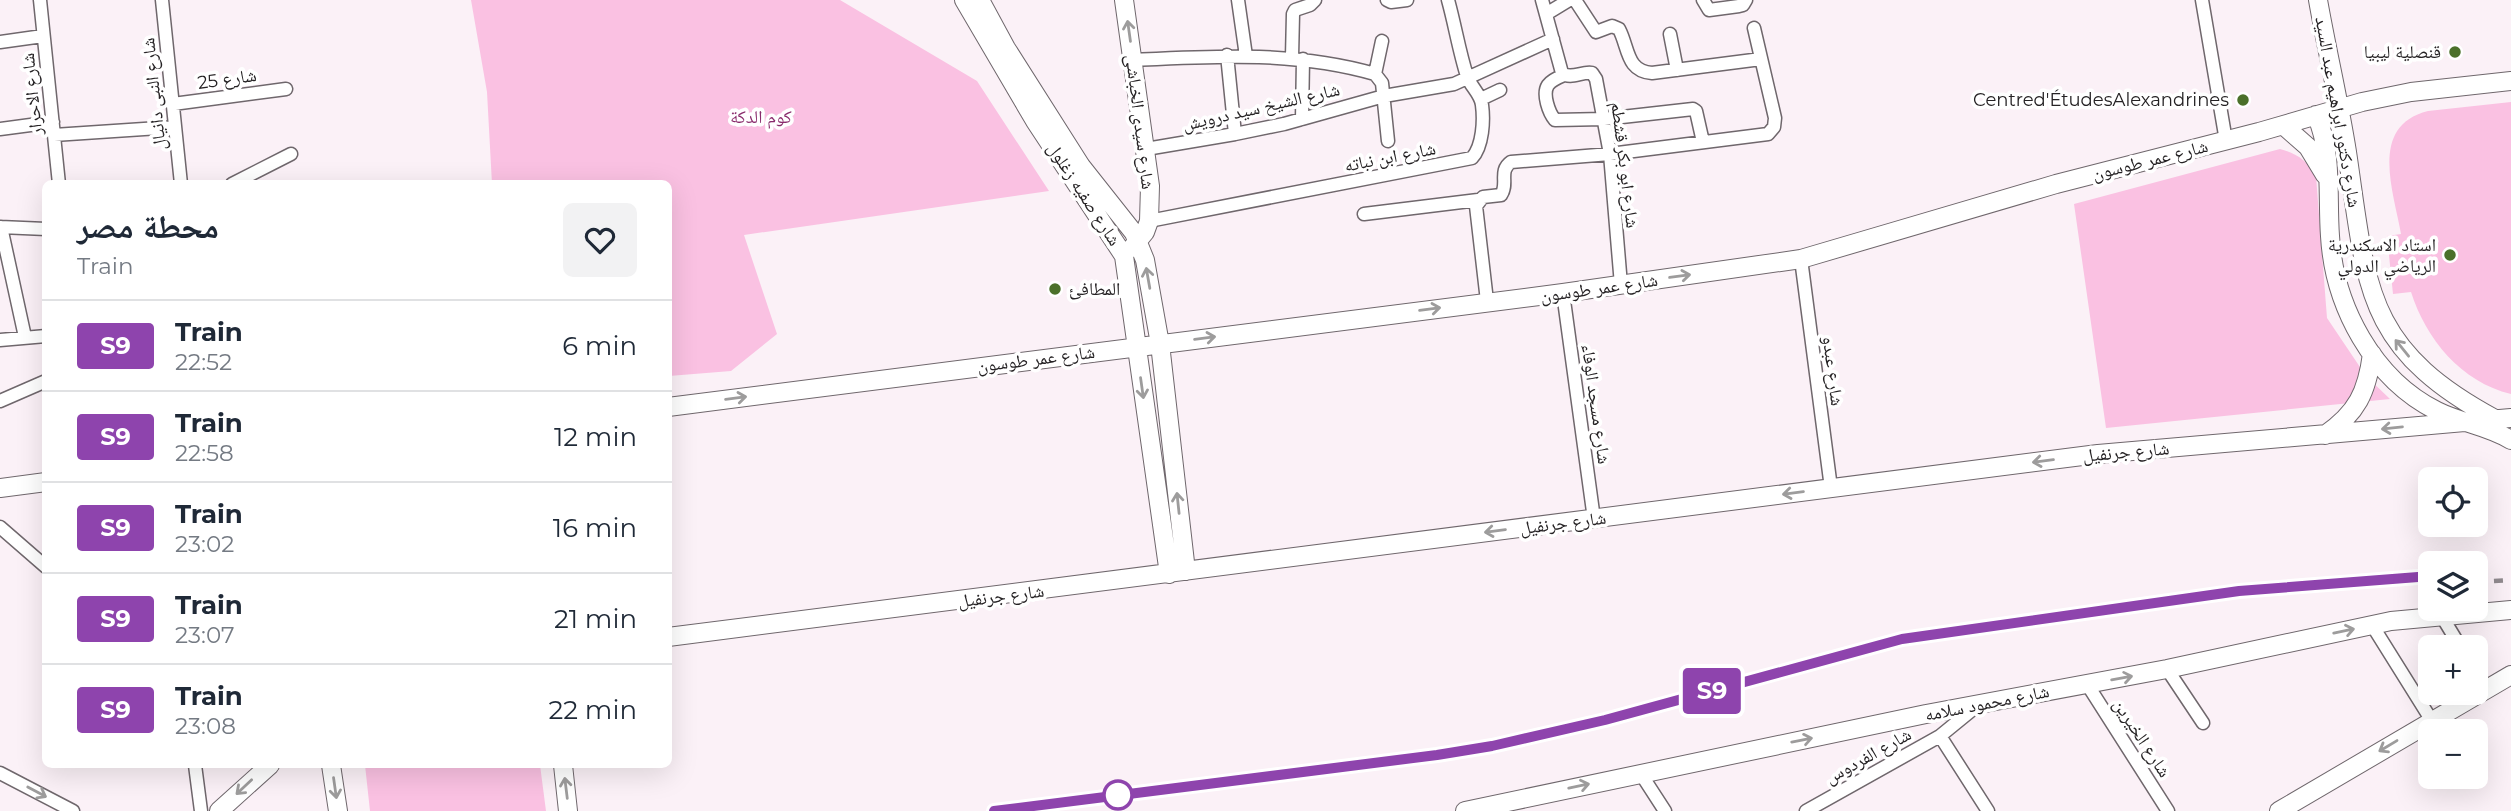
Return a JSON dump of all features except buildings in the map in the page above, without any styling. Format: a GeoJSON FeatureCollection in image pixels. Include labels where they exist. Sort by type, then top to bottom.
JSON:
{"type":"FeatureCollection","features":[{"type":"Feature","properties":{"kind":"main road","name":"شارع صفيه زغلول"},"geometry":{"type":"LineString","coordinates":[[964,0],[1081,166],[1125,219],[1145,260],[1160,344],[1177,573]]}},
{"type":"Feature","properties":{"kind":"main road","name":"شارع صفيه زغلول"},"geometry":{"type":"LineString","coordinates":[[980,0],[990,34],[1035,121],[1124,256],[1136,347],[1177,573]]}},
{"type":"Feature","properties":{"kind":"main road","name":"شارع سيدى الخباشى"},"geometry":{"type":"LineString","coordinates":[[1124,0],[1150,186],[1149,221],[1138,242],[1124,256]]}},
{"type":"Feature","properties":{"kind":"main road","name":"شارع دكتور ابراهيم عبد السيد"},"geometry":{"type":"LineString","coordinates":[[2318,0],[2364,266],[2377,308],[2403,350],[2442,387],[2503,418]]}},
{"type":"Feature","properties":{"kind":"main road","name":"شارع عمر طوسون"},"geometry":{"type":"LineString","coordinates":[[672,406],[1563,293],[1801,259],[2056,184],[2226,141],[2338,108],[2411,92],[2511,81]]}},
{"type":"Feature","properties":{"kind":"main road","name":"شارع دكتور ابراهيم عبد السيد"},"geometry":{"type":"LineString","coordinates":[[2316,115],[2326,145],[2329,235],[2334,269],[2347,312],[2372,354],[2406,391],[2421,403],[2459,422]]}},
{"type":"Feature","properties":{"kind":"main road"},"geometry":{"type":"LineString","coordinates":[[2283,125],[2308,147],[2320,164],[2328,183]]}},
{"type":"Feature","properties":{"kind":"main road"},"geometry":{"type":"LineString","coordinates":[[2334,269],[2364,266]]}},
{"type":"Feature","properties":{"kind":"main road"},"geometry":{"type":"LineString","coordinates":[[2325,435],[2345,419],[2360,399],[2369,377],[2372,354]]}},
{"type":"Feature","properties":{"kind":"main road","name":"شارع جرنفيل"},"geometry":{"type":"LineString","coordinates":[[672,636],[2098,454],[2503,418]]}},
{"type":"Feature","properties":{"kind":"main road"},"geometry":{"type":"LineString","coordinates":[[2459,422],[2493,430],[2511,440]]}},
{"type":"Feature","properties":{"kind":"main road"},"geometry":{"type":"LineString","coordinates":[[4,483],[42,482]]}},
{"type":"Feature","properties":{"kind":"main road","name":"شارع محمود سلامه"},"geometry":{"type":"LineString","coordinates":[[2488,612],[2511,610]]}},
{"type":"Feature","properties":{"kind":"main road","name":"شارع محمود سلامه"},"geometry":{"type":"LineString","coordinates":[[1465,811],[1535,803],[1641,774],[1980,704],[2167,669],[2372,625],[2418,618]]}},
{"type":"Feature","properties":{"kind":"main road"},"geometry":{"type":"LineString","coordinates":[[2488,680],[2511,675]]}},
{"type":"Feature","properties":{"kind":"main road"},"geometry":{"type":"LineString","coordinates":[[2434,719],[2452,705]]}},
{"type":"Feature","properties":{"kind":"main road"},"geometry":{"type":"LineString","coordinates":[[2279,811],[2418,729]]}},
{"type":"Feature","properties":{"kind":"main road"},"geometry":{"type":"LineString","coordinates":[[219,811],[267,768]]}},
{"type":"Feature","properties":{"kind":"main road"},"geometry":{"type":"LineString","coordinates":[[331,768],[338,811]]}},
{"type":"Feature","properties":{"kind":"main road"},"geometry":{"type":"LineString","coordinates":[[563,768],[568,811]]}},
{"type":"Feature","properties":{"kind":"street","name":"شارع الاحرار"},"geometry":{"type":"LineString","coordinates":[[40,0],[59,180]]}},
{"type":"Feature","properties":{"kind":"street","name":"شارع النبى دانيال"},"geometry":{"type":"LineString","coordinates":[[162,0],[181,180]]}},
{"type":"Feature","properties":{"kind":"street"},"geometry":{"type":"LineString","coordinates":[[1238,0],[1246,56]]}},
{"type":"Feature","properties":{"kind":"street"},"geometry":{"type":"LineString","coordinates":[[1302,118],[1293,14],[1315,0]]}},
{"type":"Feature","properties":{"kind":"street"},"geometry":{"type":"LineString","coordinates":[[1388,0],[1407,0]]}},
{"type":"Feature","properties":{"kind":"street"},"geometry":{"type":"LineString","coordinates":[[1448,0],[1468,79],[1481,99],[1500,90]]}},
{"type":"Feature","properties":{"kind":"street"},"geometry":{"type":"LineString","coordinates":[[1542,0],[1564,75],[1547,87],[1548,109],[1555,120],[1604,119],[1693,109],[1696,111],[1703,142]]}},
{"type":"Feature","properties":{"kind":"street"},"geometry":{"type":"LineString","coordinates":[[1546,14],[1569,0]]}},
{"type":"Feature","properties":{"kind":"street"},"geometry":{"type":"LineString","coordinates":[[1575,0],[1597,32],[1612,26],[1619,29],[1631,63],[1649,73],[1761,59]]}},
{"type":"Feature","properties":{"kind":"street"},"geometry":{"type":"LineString","coordinates":[[1703,0],[1709,10],[1739,6],[1746,0]]}},
{"type":"Feature","properties":{"kind":"street"},"geometry":{"type":"LineString","coordinates":[[2202,0],[2226,141]]}},
{"type":"Feature","properties":{"kind":"street"},"geometry":{"type":"LineString","coordinates":[[1364,214],[1501,195],[1504,191],[1504,168],[1511,162],[1610,154],[1768,134],[1774,127],[1775,118],[1754,28]]}},
{"type":"Feature","properties":{"kind":"street"},"geometry":{"type":"LineString","coordinates":[[1670,34],[1677,70]]}},
{"type":"Feature","properties":{"kind":"street"},"geometry":{"type":"LineString","coordinates":[[0,42],[43,36]]}},
{"type":"Feature","properties":{"kind":"street","name":"شارع الشيخ سيد درويش"},"geometry":{"type":"LineString","coordinates":[[1146,149],[1235,134],[1384,96],[1454,84],[1553,39]]}},
{"type":"Feature","properties":{"kind":"street"},"geometry":{"type":"LineString","coordinates":[[1382,41],[1375,74],[1382,83],[1388,141]]}},
{"type":"Feature","properties":{"kind":"street"},"geometry":{"type":"LineString","coordinates":[[1227,55],[1235,134]]}},
{"type":"Feature","properties":{"kind":"street","name":"شارع الشيخ سيد درويش"},"geometry":{"type":"LineString","coordinates":[[1133,60],[1227,55],[1298,58],[1375,74]]}},
{"type":"Feature","properties":{"kind":"street","name":"شارع ابو بكر قشطم"},"geometry":{"type":"LineString","coordinates":[[1564,75],[1592,73],[1610,154],[1621,285]]}},
{"type":"Feature","properties":{"kind":"street","name":"شارع 25"},"geometry":{"type":"LineString","coordinates":[[173,104],[286,89]]}},
{"type":"Feature","properties":{"kind":"street","name":"شارع ابن نباته"},"geometry":{"type":"LineString","coordinates":[[1149,221],[1472,158],[1478,152],[1480,142],[1481,99]]}},
{"type":"Feature","properties":{"kind":"street"},"geometry":{"type":"LineString","coordinates":[[0,129],[174,127]]}},
{"type":"Feature","properties":{"kind":"street"},"geometry":{"type":"LineString","coordinates":[[240,180],[291,154]]}},
{"type":"Feature","properties":{"kind":"street"},"geometry":{"type":"LineString","coordinates":[[1478,200],[1476,206],[1487,301]]}},
{"type":"Feature","properties":{"kind":"street"},"geometry":{"type":"LineString","coordinates":[[25,337],[1,227],[42,229]]}},
{"type":"Feature","properties":{"kind":"street","name":"شارع عبدو"},"geometry":{"type":"LineString","coordinates":[[1801,259],[1830,488]]}},
{"type":"Feature","properties":{"kind":"street","name":"شارع مسجد الوفاء"},"geometry":{"type":"LineString","coordinates":[[1563,293],[1594,519]]}},
{"type":"Feature","properties":{"kind":"street"},"geometry":{"type":"LineString","coordinates":[[0,340],[42,336]]}},
{"type":"Feature","properties":{"kind":"street"},"geometry":{"type":"LineString","coordinates":[[0,401],[42,383]]}},
{"type":"Feature","properties":{"kind":"street"},"geometry":{"type":"LineString","coordinates":[[0,527],[5,536],[42,564]]}},
{"type":"Feature","properties":{"kind":"street"},"geometry":{"type":"LineString","coordinates":[[2372,625],[2431,719]]}},
{"type":"Feature","properties":{"kind":"street"},"geometry":{"type":"LineString","coordinates":[[2167,669],[2203,723]]}},
{"type":"Feature","properties":{"kind":"street","name":"شارع الخيرين"},"geometry":{"type":"LineString","coordinates":[[2087,684],[2168,811]]}},
{"type":"Feature","properties":{"kind":"street","name":"شارع الفردوس"},"geometry":{"type":"LineString","coordinates":[[1806,811],[1940,736],[1980,704]]}},
{"type":"Feature","properties":{"kind":"street"},"geometry":{"type":"LineString","coordinates":[[1940,736],[1988,811]]}},
{"type":"Feature","properties":{"kind":"street"},"geometry":{"type":"LineString","coordinates":[[195,768],[201,811]]}},
{"type":"Feature","properties":{"kind":"street"},"geometry":{"type":"LineString","coordinates":[[0,773],[65,809]]}},
{"type":"Feature","properties":{"kind":"street"},"geometry":{"type":"LineString","coordinates":[[1641,774],[1665,811]]}},
{"type":"Feature","properties":{"kind":"green space","name":"كوم الدكة"},"geometry":{"type":"Polygon","coordinates":[[[471,0],[840,0],[977,81],[1049,191],[744,235],[777,334],[731,371],[672,376],[672,180],[492,180],[487,92],[471,0]]]}},
{"type":"Feature","properties":{"kind":"green space","name":"استاد الاسكندرية الرياضي الدولي"},"geometry":{"type":"Polygon","coordinates":[[[2511,102],[2511,394],[2476,380],[2461,369],[2436,342],[2411,292],[2393,294],[2387,236],[2401,234],[2389,162],[2391,145],[2397,131],[2409,119],[2428,111],[2511,102]]]}},
{"type":"Feature","properties":{"kind":"green space"},"geometry":{"type":"Polygon","coordinates":[[[2280,149],[2301,159],[2316,176],[2327,318],[2366,376],[2390,399],[2106,428],[2074,204],[2280,149]]]}},
{"type":"Feature","properties":{"kind":"green space"},"geometry":{"type":"Polygon","coordinates":[[[365,768],[540,768],[546,811],[370,811],[365,768]]]}},
{"type":"Feature","properties":{"kind":"railway"},"geometry":{"type":"LineString","coordinates":[[994,811],[1492,746],[1605,720],[1902,639],[2239,591],[2418,577]]}},
{"type":"Feature","properties":{"kind":"railway"},"geometry":{"type":"LineString","coordinates":[[2488,581],[2511,580]]}},
{"type":"Feature","properties":{"kind":"train","name":"S9"},"geometry":{"type":"LineString","coordinates":[[994,811],[1492,746],[1605,720],[1839,654],[1902,639],[2239,591],[2299,584],[2418,577]]}},
{"type":"Feature","properties":{"kind":"place","name":"قنصلية ليبيا"},"geometry":{"type":"Point","coordinates":[2455,52]}},
{"type":"Feature","properties":{"kind":"place","name":"Centred'ÉtudesAlexandrines"},"geometry":{"type":"Point","coordinates":[2243,100]}},
{"type":"Feature","properties":{"kind":"place","name":"استاد الاسكندرية الرياضي الدولي"},"geometry":{"type":"Point","coordinates":[2450,255]}},
{"type":"Feature","properties":{"kind":"place","name":"المطافئ"},"geometry":{"type":"Point","coordinates":[1055,289]}}]}
